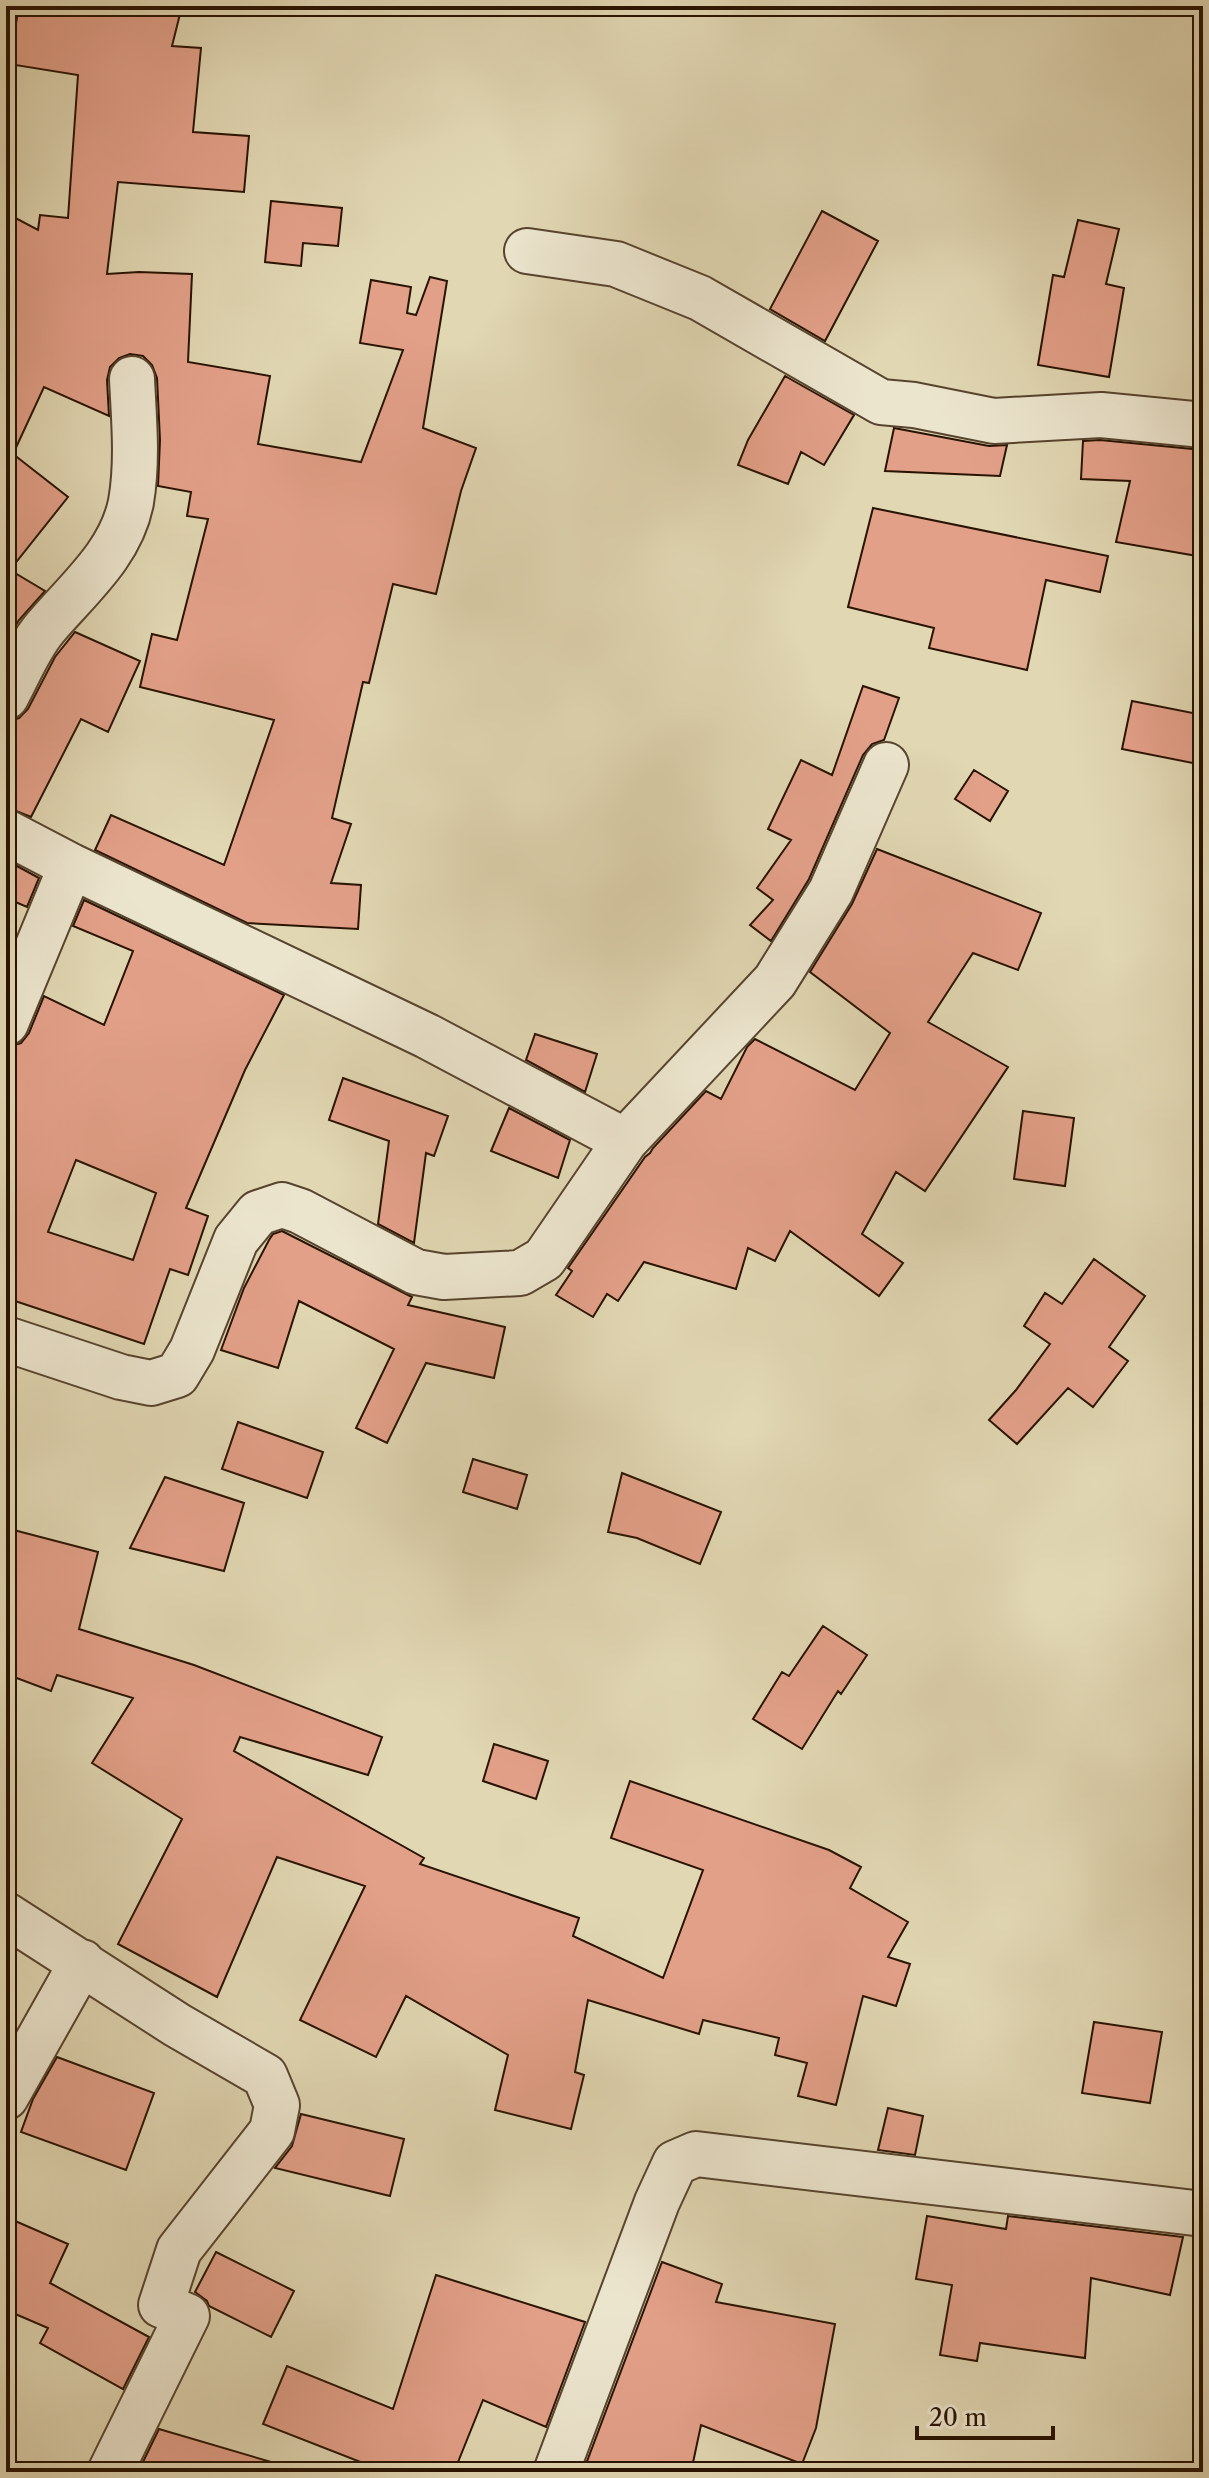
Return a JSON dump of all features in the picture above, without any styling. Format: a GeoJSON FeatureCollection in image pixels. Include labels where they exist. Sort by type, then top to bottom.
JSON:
{"type":"FeatureCollection","features":[{"type":"Feature","properties":{"kind":"street"},"geometry":{"type":"LineString","coordinates":[[527,251],[616,264],[700,298],[881,402],[914,405],[994,421],[1101,415],[1203,425]]}},
{"type":"Feature","properties":{"kind":"street"},"geometry":{"type":"LineString","coordinates":[[6,697],[43,630],[87,584],[118,539],[130,504],[134,463],[132,379]]}},
{"type":"Feature","properties":{"kind":"street"},"geometry":{"type":"LineString","coordinates":[[6,1339],[121,1377],[151,1383],[177,1375],[192,1350],[236,1240],[258,1213],[282,1205],[300,1211],[416,1272],[444,1277],[520,1273],[544,1259],[625,1141],[775,981],[831,891],[886,765]]}},
{"type":"Feature","properties":{"kind":"street"},"geometry":{"type":"LineString","coordinates":[[6,832],[427,1036],[625,1141]]}},
{"type":"Feature","properties":{"kind":"street"},"geometry":{"type":"LineString","coordinates":[[6,1023],[71,866]]}},
{"type":"Feature","properties":{"kind":"street"},"geometry":{"type":"LineString","coordinates":[[6,1915],[177,2025],[265,2076],[277,2105],[272,2131],[179,2250],[161,2305],[187,2316],[110,2472]]}},
{"type":"Feature","properties":{"kind":"street"},"geometry":{"type":"LineString","coordinates":[[6,2097],[82,1962]]}},
{"type":"Feature","properties":{"kind":"street"},"geometry":{"type":"LineString","coordinates":[[556,2472],[657,2202],[675,2163],[696,2154],[1203,2214]]}},
{"type":"Feature","properties":{"kind":"building"},"geometry":{"type":"Polygon","coordinates":[[[19,6],[182,6],[172,46],[201,48],[193,132],[249,136],[244,192],[118,182],[107,274],[192,274],[188,362],[270,376],[258,444],[361,462],[403,350],[360,343],[371,280],[411,287],[407,313],[416,315],[430,277],[447,281],[423,428],[476,448],[461,491],[436,594],[393,584],[369,683],[363,682],[332,818],[351,824],[331,883],[361,885],[358,929],[247,923],[95,850],[111,815],[224,865],[274,720],[140,687],[152,634],[177,640],[208,519],[187,516],[191,492],[158,486],[160,440],[157,378],[152,365],[143,356],[130,354],[119,358],[110,367],[107,380],[109,416],[44,387],[13,454],[68,497],[10,570],[45,591],[19,620],[6,642],[6,213],[38,230],[40,215],[68,218],[78,75],[9,64],[19,6]]]}},
{"type":"Feature","properties":{"kind":"building"},"geometry":{"type":"Polygon","coordinates":[[[271,201],[342,208],[338,246],[303,243],[301,266],[265,262],[271,201]]]}},
{"type":"Feature","properties":{"kind":"building"},"geometry":{"type":"Polygon","coordinates":[[[822,211],[878,241],[825,341],[770,309],[822,211]]]}},
{"type":"Feature","properties":{"kind":"building"},"geometry":{"type":"Polygon","coordinates":[[[1078,220],[1119,229],[1106,284],[1124,288],[1109,377],[1038,365],[1053,275],[1064,277],[1078,220]]]}},
{"type":"Feature","properties":{"kind":"building"},"geometry":{"type":"Polygon","coordinates":[[[785,376],[854,415],[824,465],[801,452],[788,484],[738,465],[748,440],[785,376]]]}},
{"type":"Feature","properties":{"kind":"building"},"geometry":{"type":"Polygon","coordinates":[[[894,428],[989,446],[1007,445],[1000,476],[885,471],[894,428]]]}},
{"type":"Feature","properties":{"kind":"building"},"geometry":{"type":"Polygon","coordinates":[[[1083,441],[1203,450],[1203,557],[1116,542],[1130,481],[1081,479],[1083,441]]]}},
{"type":"Feature","properties":{"kind":"building"},"geometry":{"type":"Polygon","coordinates":[[[873,508],[1108,556],[1100,592],[1046,580],[1027,670],[929,648],[934,628],[848,607],[873,508]]]}},
{"type":"Feature","properties":{"kind":"building"},"geometry":{"type":"Polygon","coordinates":[[[75,632],[140,661],[108,732],[81,719],[31,817],[6,807],[6,722],[19,718],[28,709],[55,657],[75,632]]]}},
{"type":"Feature","properties":{"kind":"building"},"geometry":{"type":"Polygon","coordinates":[[[863,686],[899,698],[884,740],[872,744],[863,755],[809,879],[771,941],[750,925],[773,900],[757,888],[791,840],[768,829],[801,760],[832,775],[863,686]]]}},
{"type":"Feature","properties":{"kind":"building"},"geometry":{"type":"Polygon","coordinates":[[[1132,701],[1203,715],[1203,765],[1122,749],[1132,701]]]}},
{"type":"Feature","properties":{"kind":"building"},"geometry":{"type":"Polygon","coordinates":[[[974,770],[1008,791],[990,821],[955,799],[974,770]]]}},
{"type":"Feature","properties":{"kind":"building"},"geometry":{"type":"Polygon","coordinates":[[[877,849],[1041,913],[1018,970],[973,953],[928,1022],[1008,1067],[925,1191],[896,1172],[862,1234],[903,1263],[879,1296],[790,1231],[775,1261],[748,1248],[736,1289],[644,1262],[618,1301],[607,1294],[593,1317],[556,1295],[572,1271],[568,1268],[645,1157],[706,1091],[721,1099],[747,1047],[755,1039],[855,1090],[890,1033],[810,972],[852,904],[877,849]]]}},
{"type":"Feature","properties":{"kind":"building"},"geometry":{"type":"Polygon","coordinates":[[[6,860],[39,878],[27,907],[6,898],[6,860]]]}},
{"type":"Feature","properties":{"kind":"building"},"geometry":{"type":"Polygon","coordinates":[[[84,900],[284,995],[245,1070],[186,1208],[208,1216],[188,1275],[170,1269],[144,1344],[6,1298],[6,1047],[21,1043],[29,1033],[44,996],[104,1025],[133,951],[73,926],[84,900]],[[76,1160],[48,1232],[133,1260],[156,1193],[76,1160]]]}},
{"type":"Feature","properties":{"kind":"building"},"geometry":{"type":"Polygon","coordinates":[[[535,1034],[597,1054],[585,1092],[526,1060],[535,1034]]]}},
{"type":"Feature","properties":{"kind":"building"},"geometry":{"type":"Polygon","coordinates":[[[343,1078],[448,1116],[434,1156],[426,1153],[414,1243],[378,1224],[389,1141],[329,1120],[343,1078]]]}},
{"type":"Feature","properties":{"kind":"building"},"geometry":{"type":"Polygon","coordinates":[[[509,1108],[570,1140],[558,1178],[491,1151],[509,1108]]]}},
{"type":"Feature","properties":{"kind":"building"},"geometry":{"type":"Polygon","coordinates":[[[1023,1111],[1074,1118],[1065,1186],[1014,1179],[1023,1111]]]}},
{"type":"Feature","properties":{"kind":"building"},"geometry":{"type":"Polygon","coordinates":[[[282,1231],[412,1297],[408,1305],[505,1327],[494,1378],[426,1363],[387,1443],[356,1428],[394,1349],[299,1301],[278,1368],[221,1350],[244,1288],[273,1234],[282,1231]]]}},
{"type":"Feature","properties":{"kind":"building"},"geometry":{"type":"Polygon","coordinates":[[[1094,1259],[1145,1296],[1109,1347],[1128,1361],[1093,1407],[1068,1388],[1017,1444],[989,1420],[1050,1344],[1024,1326],[1045,1293],[1062,1304],[1094,1259]]]}},
{"type":"Feature","properties":{"kind":"building"},"geometry":{"type":"Polygon","coordinates":[[[238,1422],[323,1452],[307,1498],[222,1469],[238,1422]]]}},
{"type":"Feature","properties":{"kind":"building"},"geometry":{"type":"Polygon","coordinates":[[[473,1459],[527,1475],[517,1509],[463,1492],[473,1459]]]}},
{"type":"Feature","properties":{"kind":"building"},"geometry":{"type":"Polygon","coordinates":[[[622,1473],[721,1512],[700,1564],[637,1538],[608,1532],[622,1473]]]}},
{"type":"Feature","properties":{"kind":"building"},"geometry":{"type":"Polygon","coordinates":[[[165,1477],[244,1503],[224,1571],[130,1548],[165,1477]]]}},
{"type":"Feature","properties":{"kind":"building"},"geometry":{"type":"Polygon","coordinates":[[[6,1528],[98,1552],[79,1629],[194,1665],[382,1737],[368,1775],[240,1737],[234,1751],[424,1858],[420,1864],[579,1918],[573,1936],[663,1978],[703,1870],[611,1838],[630,1781],[829,1850],[861,1867],[850,1888],[908,1922],[888,1957],[910,1964],[896,2006],[863,1996],[836,2105],[798,2096],[807,2063],[775,2055],[779,2038],[703,2020],[699,2034],[588,2000],[575,2072],[584,2075],[571,2129],[495,2110],[508,2055],[406,1996],[376,2057],[300,2020],[365,1886],[277,1857],[217,1997],[118,1944],[182,1819],[92,1763],[133,1698],[57,1675],[51,1691],[6,1674],[6,1528]]]}},
{"type":"Feature","properties":{"kind":"building"},"geometry":{"type":"Polygon","coordinates":[[[823,1626],[867,1655],[841,1694],[838,1691],[802,1749],[753,1719],[782,1672],[789,1676],[823,1626]]]}},
{"type":"Feature","properties":{"kind":"building"},"geometry":{"type":"Polygon","coordinates":[[[494,1744],[548,1761],[536,1799],[483,1781],[494,1744]]]}},
{"type":"Feature","properties":{"kind":"building"},"geometry":{"type":"Polygon","coordinates":[[[1094,2022],[1162,2032],[1150,2103],[1082,2093],[1094,2022]]]}},
{"type":"Feature","properties":{"kind":"building"},"geometry":{"type":"Polygon","coordinates":[[[57,2057],[154,2093],[126,2170],[21,2132],[33,2099],[57,2057]]]}},
{"type":"Feature","properties":{"kind":"building"},"geometry":{"type":"Polygon","coordinates":[[[888,2108],[923,2116],[915,2155],[878,2150],[888,2108]]]}},
{"type":"Feature","properties":{"kind":"building"},"geometry":{"type":"Polygon","coordinates":[[[301,2114],[404,2139],[390,2196],[275,2168],[292,2146],[301,2114]]]}},
{"type":"Feature","properties":{"kind":"building"},"geometry":{"type":"Polygon","coordinates":[[[927,2216],[1006,2229],[1008,2216],[1183,2237],[1170,2295],[1091,2278],[1085,2358],[980,2343],[977,2361],[940,2355],[952,2285],[916,2279],[927,2216]]]}},
{"type":"Feature","properties":{"kind":"building"},"geometry":{"type":"Polygon","coordinates":[[[6,2217],[68,2244],[50,2283],[149,2337],[123,2389],[40,2343],[48,2328],[6,2310],[6,2217]]]}},
{"type":"Feature","properties":{"kind":"building"},"geometry":{"type":"Polygon","coordinates":[[[216,2252],[294,2291],[271,2337],[209,2306],[195,2292],[216,2252]]]}},
{"type":"Feature","properties":{"kind":"building"},"geometry":{"type":"Polygon","coordinates":[[[662,2262],[722,2284],[716,2302],[835,2324],[816,2428],[802,2464],[701,2425],[691,2472],[583,2472],[662,2262]]]}},
{"type":"Feature","properties":{"kind":"building"},"geometry":{"type":"Polygon","coordinates":[[[436,2275],[585,2322],[546,2427],[483,2400],[454,2472],[386,2472],[263,2424],[287,2366],[393,2409],[436,2275]]]}},
{"type":"Feature","properties":{"kind":"building"},"geometry":{"type":"Polygon","coordinates":[[[159,2429],[271,2462],[269,2472],[160,2472],[141,2466],[159,2429]]]}}]}
